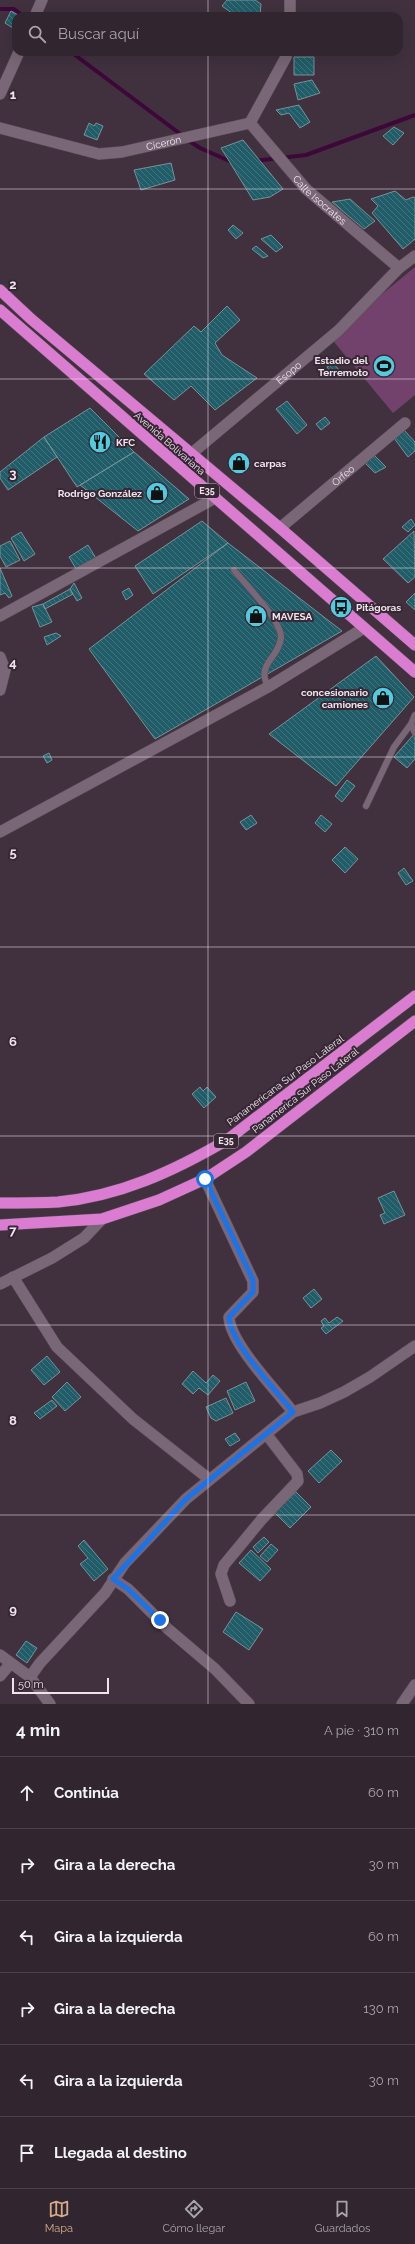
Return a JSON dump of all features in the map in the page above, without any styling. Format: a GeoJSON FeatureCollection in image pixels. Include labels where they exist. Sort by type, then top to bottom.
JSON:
{"type":"FeatureCollection","features":[{"type":"Feature","properties":{"kind":"highway","name":"Avenida Bolivariana"},"geometry":{"type":"LineString","coordinates":[[0,290],[31,319],[280,528],[415,645]]}},
{"type":"Feature","properties":{"kind":"highway","name":"Avenida Bolivariana"},"geometry":{"type":"LineString","coordinates":[[0,310],[415,672]]}},
{"type":"Feature","properties":{"kind":"highway","name":"Panamericana Sur Paso Lateral"},"geometry":{"type":"LineString","coordinates":[[0,1203],[58,1202],[102,1195],[145,1182],[197,1158],[227,1140],[415,996]]}},
{"type":"Feature","properties":{"kind":"highway","name":"Panamerica Sur Paso Lateral"},"geometry":{"type":"LineString","coordinates":[[0,1225],[102,1219],[159,1200],[205,1179],[246,1152],[415,1021]]}},
{"type":"Feature","properties":{"kind":"street"},"geometry":{"type":"LineString","coordinates":[[37,12],[42,0]]}},
{"type":"Feature","properties":{"kind":"street"},"geometry":{"type":"LineString","coordinates":[[290,0],[290,12]]}},
{"type":"Feature","properties":{"kind":"street"},"geometry":{"type":"LineString","coordinates":[[0,94],[17,56]]}},
{"type":"Feature","properties":{"kind":"street"},"geometry":{"type":"LineString","coordinates":[[250,123],[286,56]]}},
{"type":"Feature","properties":{"kind":"street","name":"Cicerón"},"geometry":{"type":"LineString","coordinates":[[0,128],[99,154],[122,152],[250,123]]}},
{"type":"Feature","properties":{"kind":"street","name":"Calle Isocrates"},"geometry":{"type":"LineString","coordinates":[[250,123],[306,189],[399,268]]}},
{"type":"Feature","properties":{"kind":"street","name":"Esopo"},"geometry":{"type":"LineString","coordinates":[[191,454],[339,330],[399,268],[415,256]]}},
{"type":"Feature","properties":{"kind":"street","name":"Orfeo"},"geometry":{"type":"LineString","coordinates":[[280,528],[405,423]]}},
{"type":"Feature","properties":{"kind":"street"},"geometry":{"type":"LineString","coordinates":[[0,616],[215,498]]}},
{"type":"Feature","properties":{"kind":"street"},"geometry":{"type":"LineString","coordinates":[[0,832],[268,687],[364,628]]}},
{"type":"Feature","properties":{"kind":"street"},"geometry":{"type":"LineString","coordinates":[[0,657],[5,670],[0,690]]}},
{"type":"Feature","properties":{"kind":"street"},"geometry":{"type":"LineString","coordinates":[[205,1179],[253,1280],[253,1292],[229,1317],[230,1327],[237,1341],[293,1412]]}},
{"type":"Feature","properties":{"kind":"street"},"geometry":{"type":"LineString","coordinates":[[0,1284],[52,1258],[84,1238],[102,1219]]}},
{"type":"Feature","properties":{"kind":"street"},"geometry":{"type":"LineString","coordinates":[[13,1277],[57,1347],[133,1418],[209,1479]]}},
{"type":"Feature","properties":{"kind":"street"},"geometry":{"type":"LineString","coordinates":[[30,1677],[40,1663],[105,1593],[113,1579],[167,1518],[209,1479],[267,1435],[293,1412],[320,1403],[370,1378],[415,1346]]}},
{"type":"Feature","properties":{"kind":"street"},"geometry":{"type":"LineString","coordinates":[[230,1601],[221,1574],[224,1565],[262,1519],[298,1480],[297,1474],[267,1435]]}},
{"type":"Feature","properties":{"kind":"street"},"geometry":{"type":"LineString","coordinates":[[113,1579],[128,1589],[168,1630],[215,1669],[249,1704]]}},
{"type":"Feature","properties":{"kind":"street"},"geometry":{"type":"LineString","coordinates":[[0,1655],[10,1664],[30,1677],[50,1704]]}},
{"type":"Feature","properties":{"kind":"street"},"geometry":{"type":"LineString","coordinates":[[0,1676],[10,1664]]}},
{"type":"Feature","properties":{"kind":"street"},"geometry":{"type":"LineString","coordinates":[[402,1704],[415,1685]]}},
{"type":"Feature","properties":{"kind":"lane"},"geometry":{"type":"LineString","coordinates":[[234,570],[276,622],[281,637],[274,655],[264,669],[263,677],[268,687]]}},
{"type":"Feature","properties":{"kind":"lane"},"geometry":{"type":"LineString","coordinates":[[366,806],[394,747],[411,724],[415,715]]}},
{"type":"Feature","properties":{"kind":"lane"},"geometry":{"type":"LineString","coordinates":[[411,724],[415,734]]}},
{"type":"Feature","properties":{"kind":"shaded area","name":"Estadio del Terremoto"},"geometry":{"type":"Polygon","coordinates":[[[415,267],[415,395],[393,413],[330,337],[415,267]]]}},
{"type":"Feature","properties":{"kind":"building"},"geometry":{"type":"Polygon","coordinates":[[[227,0],[255,0],[261,4],[260,12],[230,12],[222,6],[227,0]]]}},
{"type":"Feature","properties":{"kind":"building"},"geometry":{"type":"Polygon","coordinates":[[[11,11],[13,12],[12,27],[5,23],[11,11]]]}},
{"type":"Feature","properties":{"kind":"building"},"geometry":{"type":"Polygon","coordinates":[[[294,57],[314,57],[314,75],[294,75],[294,57]]]}},
{"type":"Feature","properties":{"kind":"building"},"geometry":{"type":"Polygon","coordinates":[[[312,80],[320,93],[298,100],[294,84],[312,80]]]}},
{"type":"Feature","properties":{"kind":"building"},"geometry":{"type":"Polygon","coordinates":[[[299,105],[310,122],[300,128],[289,113],[281,115],[276,110],[299,105]]]}},
{"type":"Feature","properties":{"kind":"building"},"geometry":{"type":"Polygon","coordinates":[[[89,123],[94,126],[96,123],[103,126],[97,140],[84,135],[89,123]]]}},
{"type":"Feature","properties":{"kind":"building"},"geometry":{"type":"Polygon","coordinates":[[[394,127],[404,133],[393,145],[383,136],[394,127]]]}},
{"type":"Feature","properties":{"kind":"building"},"geometry":{"type":"Polygon","coordinates":[[[243,140],[283,189],[270,197],[253,200],[221,148],[243,140]]]}},
{"type":"Feature","properties":{"kind":"building"},"geometry":{"type":"Polygon","coordinates":[[[171,163],[175,180],[141,190],[134,170],[171,163]]]}},
{"type":"Feature","properties":{"kind":"building"},"geometry":{"type":"Polygon","coordinates":[[[395,191],[406,200],[413,197],[415,198],[415,239],[403,249],[372,213],[378,206],[371,199],[395,191]]]}},
{"type":"Feature","properties":{"kind":"building"},"geometry":{"type":"Polygon","coordinates":[[[350,199],[375,221],[364,229],[332,202],[350,199]]]}},
{"type":"Feature","properties":{"kind":"building"},"geometry":{"type":"Polygon","coordinates":[[[233,225],[243,233],[236,239],[228,230],[233,225]]]}},
{"type":"Feature","properties":{"kind":"building"},"geometry":{"type":"Polygon","coordinates":[[[271,235],[283,247],[276,252],[261,239],[271,235]]]}},
{"type":"Feature","properties":{"kind":"building"},"geometry":{"type":"Polygon","coordinates":[[[256,246],[268,256],[263,258],[252,249],[256,246]]]}},
{"type":"Feature","properties":{"kind":"building"},"geometry":{"type":"Polygon","coordinates":[[[227,306],[240,320],[215,343],[222,355],[257,378],[215,410],[191,386],[174,400],[144,374],[194,326],[201,332],[227,306]]]}},
{"type":"Feature","properties":{"kind":"building"},"geometry":{"type":"Polygon","coordinates":[[[333,363],[339,370],[333,375],[327,367],[333,363]]]}},
{"type":"Feature","properties":{"kind":"building"},"geometry":{"type":"Polygon","coordinates":[[[287,401],[307,425],[297,434],[276,409],[287,401]]]}},
{"type":"Feature","properties":{"kind":"building"},"geometry":{"type":"Polygon","coordinates":[[[90,408],[134,452],[77,487],[44,437],[90,408]]]}},
{"type":"Feature","properties":{"kind":"building"},"geometry":{"type":"Polygon","coordinates":[[[325,417],[330,423],[321,430],[316,424],[325,417]]]}},
{"type":"Feature","properties":{"kind":"building"},"geometry":{"type":"Polygon","coordinates":[[[404,430],[415,442],[415,451],[408,457],[394,438],[404,430]]]}},
{"type":"Feature","properties":{"kind":"building"},"geometry":{"type":"Polygon","coordinates":[[[44,437],[57,457],[8,490],[0,478],[0,472],[44,437]]]}},
{"type":"Feature","properties":{"kind":"building"},"geometry":{"type":"Polygon","coordinates":[[[134,452],[189,499],[138,531],[80,485],[134,452]]]}},
{"type":"Feature","properties":{"kind":"building"},"geometry":{"type":"Polygon","coordinates":[[[373,454],[386,467],[375,473],[364,462],[373,454]]]}},
{"type":"Feature","properties":{"kind":"building"},"geometry":{"type":"Polygon","coordinates":[[[411,519],[415,525],[408,532],[402,527],[411,519]]]}},
{"type":"Feature","properties":{"kind":"building"},"geometry":{"type":"Polygon","coordinates":[[[202,521],[228,543],[153,594],[135,566],[202,521]]]}},
{"type":"Feature","properties":{"kind":"building"},"geometry":{"type":"Polygon","coordinates":[[[414,531],[415,577],[408,583],[383,559],[414,531]]]}},
{"type":"Feature","properties":{"kind":"building"},"geometry":{"type":"Polygon","coordinates":[[[21,532],[35,554],[24,561],[11,538],[21,532]]]}},
{"type":"Feature","properties":{"kind":"building"},"geometry":{"type":"Polygon","coordinates":[[[10,541],[20,560],[6,567],[0,556],[0,546],[10,541]]]}},
{"type":"Feature","properties":{"kind":"building"},"geometry":{"type":"Polygon","coordinates":[[[228,543],[342,631],[155,739],[89,649],[228,543]]]}},
{"type":"Feature","properties":{"kind":"building"},"geometry":{"type":"Polygon","coordinates":[[[88,545],[97,560],[78,572],[69,557],[88,545]]]}},
{"type":"Feature","properties":{"kind":"building"},"geometry":{"type":"Polygon","coordinates":[[[0,568],[12,596],[9,598],[5,593],[0,595],[0,568]]]}},
{"type":"Feature","properties":{"kind":"building"},"geometry":{"type":"Polygon","coordinates":[[[74,583],[82,598],[77,601],[70,589],[74,583]]]}},
{"type":"Feature","properties":{"kind":"building"},"geometry":{"type":"Polygon","coordinates":[[[129,588],[133,595],[126,600],[122,592],[129,588]]]}},
{"type":"Feature","properties":{"kind":"building"},"geometry":{"type":"Polygon","coordinates":[[[70,589],[73,594],[45,609],[43,604],[70,589]]]}},
{"type":"Feature","properties":{"kind":"building"},"geometry":{"type":"Polygon","coordinates":[[[415,593],[415,610],[406,602],[415,593]]]}},
{"type":"Feature","properties":{"kind":"building"},"geometry":{"type":"Polygon","coordinates":[[[43,604],[52,622],[40,627],[32,607],[43,604]]]}},
{"type":"Feature","properties":{"kind":"building"},"geometry":{"type":"Polygon","coordinates":[[[56,633],[61,636],[47,645],[44,637],[56,633]]]}},
{"type":"Feature","properties":{"kind":"building"},"geometry":{"type":"Polygon","coordinates":[[[376,656],[414,697],[336,786],[269,734],[376,656]]]}},
{"type":"Feature","properties":{"kind":"building"},"geometry":{"type":"Polygon","coordinates":[[[415,733],[415,759],[407,768],[394,757],[415,733]]]}},
{"type":"Feature","properties":{"kind":"building"},"geometry":{"type":"Polygon","coordinates":[[[49,753],[52,760],[47,763],[43,756],[49,753]]]}},
{"type":"Feature","properties":{"kind":"building"},"geometry":{"type":"Polygon","coordinates":[[[347,780],[355,786],[342,802],[335,796],[347,780]]]}},
{"type":"Feature","properties":{"kind":"building"},"geometry":{"type":"Polygon","coordinates":[[[251,815],[257,823],[246,830],[240,822],[251,815]]]}},
{"type":"Feature","properties":{"kind":"building"},"geometry":{"type":"Polygon","coordinates":[[[321,815],[332,824],[325,832],[315,823],[321,815]]]}},
{"type":"Feature","properties":{"kind":"building"},"geometry":{"type":"Polygon","coordinates":[[[345,847],[358,859],[345,873],[332,860],[345,847]]]}},
{"type":"Feature","properties":{"kind":"building"},"geometry":{"type":"Polygon","coordinates":[[[404,868],[413,881],[406,885],[398,873],[404,868]]]}},
{"type":"Feature","properties":{"kind":"building"},"geometry":{"type":"Polygon","coordinates":[[[200,1087],[203,1091],[207,1087],[216,1097],[204,1108],[192,1094],[200,1087]]]}},
{"type":"Feature","properties":{"kind":"building"},"geometry":{"type":"Polygon","coordinates":[[[394,1191],[405,1215],[384,1224],[380,1215],[385,1213],[378,1198],[394,1191]]]}},
{"type":"Feature","properties":{"kind":"building"},"geometry":{"type":"Polygon","coordinates":[[[314,1289],[322,1299],[311,1308],[303,1298],[314,1289]]]}},
{"type":"Feature","properties":{"kind":"building"},"geometry":{"type":"Polygon","coordinates":[[[337,1317],[343,1321],[326,1334],[321,1328],[324,1326],[321,1321],[325,1318],[329,1323],[337,1317]]]}},
{"type":"Feature","properties":{"kind":"building"},"geometry":{"type":"Polygon","coordinates":[[[47,1356],[60,1372],[44,1385],[31,1370],[47,1356]]]}},
{"type":"Feature","properties":{"kind":"building"},"geometry":{"type":"Polygon","coordinates":[[[193,1371],[206,1383],[213,1375],[220,1381],[208,1395],[199,1388],[193,1394],[182,1384],[193,1371]]]}},
{"type":"Feature","properties":{"kind":"building"},"geometry":{"type":"Polygon","coordinates":[[[67,1382],[81,1397],[65,1411],[52,1397],[67,1382]]]}},
{"type":"Feature","properties":{"kind":"building"},"geometry":{"type":"Polygon","coordinates":[[[246,1382],[255,1401],[235,1410],[227,1391],[246,1382]]]}},
{"type":"Feature","properties":{"kind":"building"},"geometry":{"type":"Polygon","coordinates":[[[226,1398],[233,1413],[216,1421],[211,1418],[206,1407],[226,1398]]]}},
{"type":"Feature","properties":{"kind":"building"},"geometry":{"type":"Polygon","coordinates":[[[52,1400],[57,1406],[40,1419],[34,1413],[52,1400]]]}},
{"type":"Feature","properties":{"kind":"building"},"geometry":{"type":"Polygon","coordinates":[[[235,1433],[240,1440],[230,1446],[225,1439],[235,1433]]]}},
{"type":"Feature","properties":{"kind":"building"},"geometry":{"type":"Polygon","coordinates":[[[331,1450],[342,1461],[319,1483],[308,1471],[331,1450]]]}},
{"type":"Feature","properties":{"kind":"building"},"geometry":{"type":"Polygon","coordinates":[[[296,1492],[311,1507],[290,1528],[275,1513],[296,1492]]]}},
{"type":"Feature","properties":{"kind":"building"},"geometry":{"type":"Polygon","coordinates":[[[264,1537],[269,1542],[258,1553],[253,1547],[264,1537]]]}},
{"type":"Feature","properties":{"kind":"building"},"geometry":{"type":"Polygon","coordinates":[[[84,1540],[108,1569],[94,1581],[80,1564],[88,1558],[78,1546],[84,1540]]]}},
{"type":"Feature","properties":{"kind":"building"},"geometry":{"type":"Polygon","coordinates":[[[271,1544],[278,1550],[267,1562],[260,1556],[271,1544]]]}},
{"type":"Feature","properties":{"kind":"building"},"geometry":{"type":"Polygon","coordinates":[[[251,1550],[271,1569],[260,1581],[239,1563],[251,1550]]]}},
{"type":"Feature","properties":{"kind":"building"},"geometry":{"type":"Polygon","coordinates":[[[236,1612],[263,1629],[249,1650],[223,1632],[236,1612]]]}},
{"type":"Feature","properties":{"kind":"building"},"geometry":{"type":"Polygon","coordinates":[[[26,1641],[37,1648],[27,1663],[16,1655],[26,1641]]]}},
{"type":"Feature","properties":{"kind":"waterway"},"geometry":{"type":"LineString","coordinates":[[0,9],[14,9],[18,12]]}},
{"type":"Feature","properties":{"kind":"waterway"},"geometry":{"type":"LineString","coordinates":[[76,56],[183,136]]}},
{"type":"Feature","properties":{"kind":"waterway"},"geometry":{"type":"LineString","coordinates":[[254,161],[306,155],[415,115]]}},
{"type":"Feature","properties":{"kind":"waterway"},"geometry":{"type":"LineString","coordinates":[[188,140],[200,148],[234,163]]}},
{"type":"Feature","properties":{"kind":"place","name":"Estadio del Terremoto"},"geometry":{"type":"Point","coordinates":[384,366]}},
{"type":"Feature","properties":{"kind":"place","name":"KFC"},"geometry":{"type":"Point","coordinates":[100,442]}},
{"type":"Feature","properties":{"kind":"place","name":"carpas"},"geometry":{"type":"Point","coordinates":[239,463]}},
{"type":"Feature","properties":{"kind":"place","name":"Rodrigo González"},"geometry":{"type":"Point","coordinates":[157,493]}},
{"type":"Feature","properties":{"kind":"place","name":"Pitágoras"},"geometry":{"type":"Point","coordinates":[341,607]}},
{"type":"Feature","properties":{"kind":"place","name":"MAVESA"},"geometry":{"type":"Point","coordinates":[256,616]}},
{"type":"Feature","properties":{"kind":"place","name":"concesionario camiones"},"geometry":{"type":"Point","coordinates":[383,698]}},
{"type":"Feature","properties":{"kind":"route"},"geometry":{"type":"LineString","coordinates":[[160,1620],[128,1589],[113,1579],[125,1563],[186,1499],[223,1467],[281,1424],[293,1412],[237,1341],[230,1327],[229,1317],[253,1292],[253,1280],[205,1179]]}}]}
